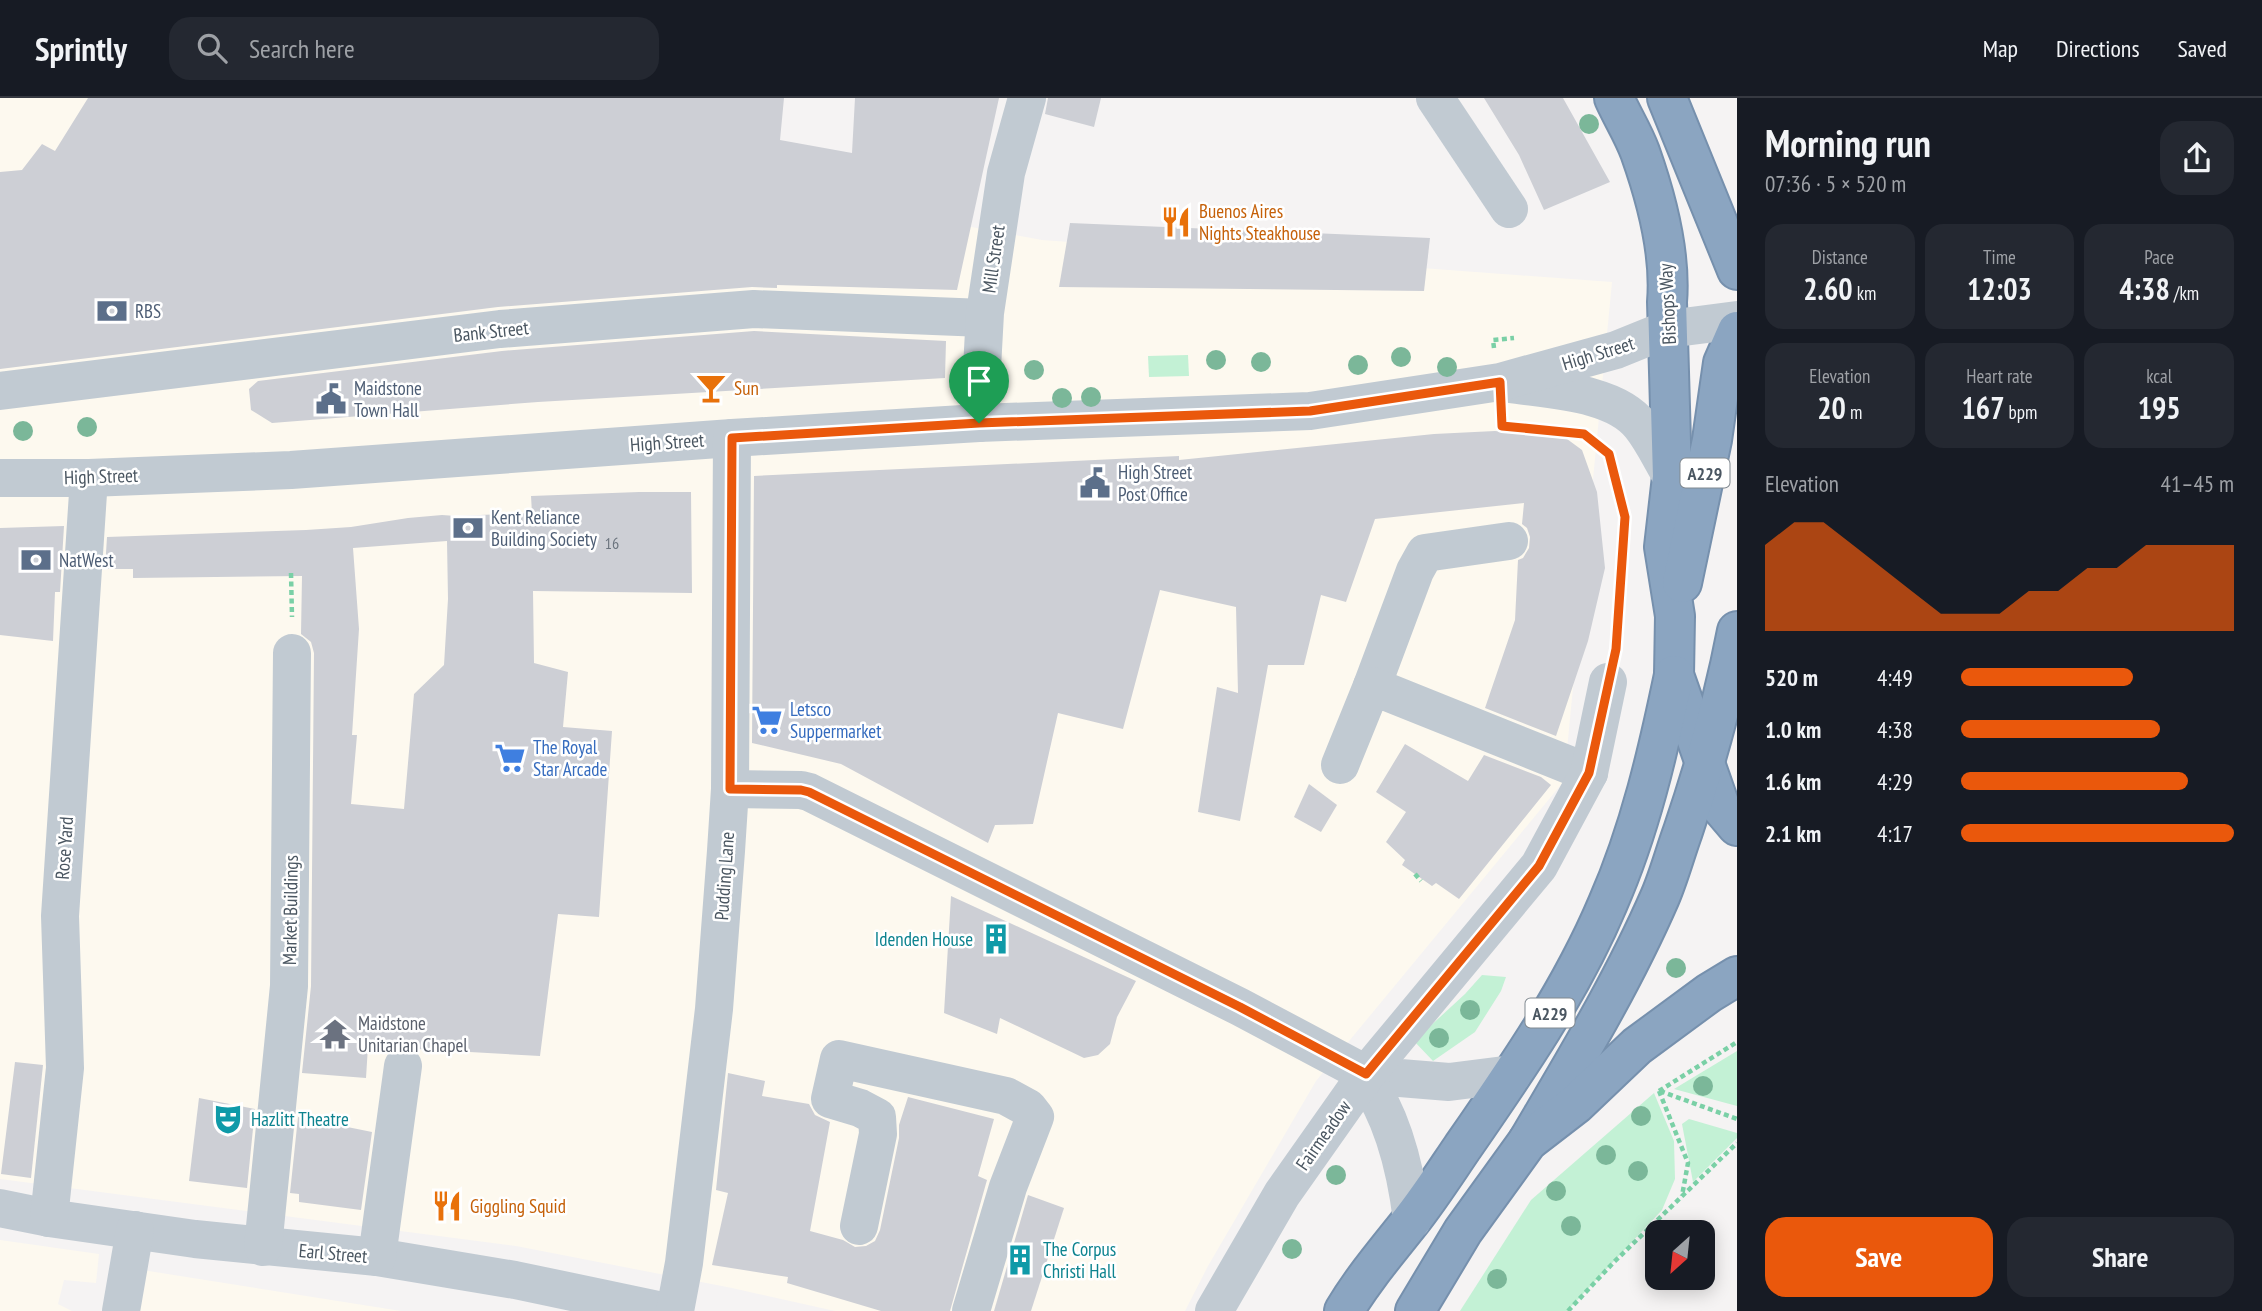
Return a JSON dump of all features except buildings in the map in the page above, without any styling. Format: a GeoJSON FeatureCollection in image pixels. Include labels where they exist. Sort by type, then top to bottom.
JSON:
{"type":"FeatureCollection","features":[{"type":"Feature","properties":{"kind":"highway","name":"Bishops Way"},"geometry":{"type":"LineString","coordinates":[[1614,98],[1640,151],[1659,220],[1669,278],[1667,302],[1672,477]]}},
{"type":"Feature","properties":{"kind":"highway"},"geometry":{"type":"LineString","coordinates":[[1667,98],[1737,270]]}},
{"type":"Feature","properties":{"kind":"highway","name":"A229"},"geometry":{"type":"LineString","coordinates":[[1675,616],[1712,440],[1723,363],[1737,331]]}},
{"type":"Feature","properties":{"kind":"highway","name":"A229"},"geometry":{"type":"LineString","coordinates":[[1344,1311],[1360,1285],[1412,1220],[1512,1074],[1564,989],[1608,904],[1651,778],[1674,675],[1675,616],[1664,547],[1672,477]]}},
{"type":"Feature","properties":{"kind":"highway"},"geometry":{"type":"LineString","coordinates":[[1415,1311],[1463,1231],[1528,1141],[1588,1039],[1649,921],[1704,765],[1728,681],[1737,631]]}},
{"type":"Feature","properties":{"kind":"highway","name":"A229"},"geometry":{"type":"LineString","coordinates":[[1674,675],[1720,806],[1737,826]]}},
{"type":"Feature","properties":{"kind":"highway"},"geometry":{"type":"LineString","coordinates":[[1528,1141],[1576,1104],[1637,1046],[1709,993],[1737,976]]}},
{"type":"Feature","properties":{"kind":"street","name":"Mill Street"},"geometry":{"type":"LineString","coordinates":[[979,423],[984,318],[1006,173],[1027,98]]}},
{"type":"Feature","properties":{"kind":"street"},"geometry":{"type":"LineString","coordinates":[[1435,98],[1509,209]]}},
{"type":"Feature","properties":{"kind":"street","name":"Bank Street"},"geometry":{"type":"LineString","coordinates":[[0,390],[500,328],[754,309],[984,318]]}},
{"type":"Feature","properties":{"kind":"street","name":"High Street"},"geometry":{"type":"LineString","coordinates":[[0,478],[89,478],[291,470],[979,423],[1310,411],[1500,382],[1616,350],[1668,329],[1737,320]]}},
{"type":"Feature","properties":{"kind":"street","name":"High Street"},"geometry":{"type":"LineString","coordinates":[[1500,382],[1584,396],[1619,406],[1641,425],[1672,477]]}},
{"type":"Feature","properties":{"kind":"street","name":"Pudding Lane"},"geometry":{"type":"LineString","coordinates":[[675,1311],[684,1263],[714,1009],[730,789],[732,438]]}},
{"type":"Feature","properties":{"kind":"street","name":"Rose Yard"},"geometry":{"type":"LineString","coordinates":[[48,1219],[65,1069],[60,916],[89,478]]}},
{"type":"Feature","properties":{"kind":"street"},"geometry":{"type":"LineString","coordinates":[[1340,765],[1415,571],[1425,553],[1508,541]]}},
{"type":"Feature","properties":{"kind":"street","name":"Market Buildings"},"geometry":{"type":"LineString","coordinates":[[263,1247],[289,986],[292,653]]}},
{"type":"Feature","properties":{"kind":"street","name":"Fairmeadow"},"geometry":{"type":"LineString","coordinates":[[1214,1311],[1282,1194],[1366,1074],[1539,866],[1589,773],[1608,682]]}},
{"type":"Feature","properties":{"kind":"street"},"geometry":{"type":"LineString","coordinates":[[1372,686],[1589,773]]}},
{"type":"Feature","properties":{"kind":"street"},"geometry":{"type":"LineString","coordinates":[[730,789],[809,792],[1228,1001],[1366,1074],[1448,1082],[1512,1074]]}},
{"type":"Feature","properties":{"kind":"street"},"geometry":{"type":"LineString","coordinates":[[859,1226],[878,1134],[877,1116],[830,1099],[839,1059],[1006,1096],[1028,1108],[1035,1117],[1007,1187],[971,1311]]}},
{"type":"Feature","properties":{"kind":"street"},"geometry":{"type":"LineString","coordinates":[[377,1257],[403,1066]]}},
{"type":"Feature","properties":{"kind":"street"},"geometry":{"type":"LineString","coordinates":[[1366,1074],[1395,1139],[1412,1220]]}},
{"type":"Feature","properties":{"kind":"street","name":"Earl Street"},"geometry":{"type":"LineString","coordinates":[[0,1208],[48,1219],[263,1247],[377,1257],[515,1280],[663,1311]]}},
{"type":"Feature","properties":{"kind":"street"},"geometry":{"type":"LineString","coordinates":[[121,1311],[135,1230]]}},
{"type":"Feature","properties":{"kind":"path"},"geometry":{"type":"LineString","coordinates":[[1500,382],[1502,426],[1571,433]]}},
{"type":"Feature","properties":{"kind":"path"},"geometry":{"type":"LineString","coordinates":[[1584,434],[1609,454],[1625,517],[1616,649],[1608,682]]}},
{"type":"Feature","properties":{"kind":"path"},"geometry":{"type":"LineString","coordinates":[[291,573],[292,653]]}},
{"type":"Feature","properties":{"kind":"path"},"geometry":{"type":"LineString","coordinates":[[1415,874],[1421,881]]}},
{"type":"Feature","properties":{"kind":"path"},"geometry":{"type":"LineString","coordinates":[[1659,1091],[1737,1042]]}},
{"type":"Feature","properties":{"kind":"path"},"geometry":{"type":"LineString","coordinates":[[1659,1091],[1737,1119]]}},
{"type":"Feature","properties":{"kind":"path"},"geometry":{"type":"LineString","coordinates":[[1659,1091],[1688,1163],[1682,1197]]}},
{"type":"Feature","properties":{"kind":"path"},"geometry":{"type":"LineString","coordinates":[[1568,1311],[1613,1263],[1737,1143]]}},
{"type":"Feature","properties":{"kind":"shaded area"},"geometry":{"type":"Polygon","coordinates":[[[0,98],[265,98],[1042,240],[1612,282],[1564,781],[1316,1081],[1208,1266],[1185,1311],[835,1311],[516,1246],[0,1179],[0,98]]]}},
{"type":"Feature","properties":{"kind":"shaded area"},"geometry":{"type":"Polygon","coordinates":[[[0,1240],[99,1254],[96,1283],[64,1280],[58,1304],[72,1311],[0,1311],[0,1240]]]}},
{"type":"Feature","properties":{"kind":"shaded area"},"geometry":{"type":"Polygon","coordinates":[[[136,1269],[401,1311],[127,1311],[136,1269]]]}},
{"type":"Feature","properties":{"kind":"green space"},"geometry":{"type":"Polygon","coordinates":[[[1188,355],[1189,376],[1149,377],[1148,356],[1188,355]]]}},
{"type":"Feature","properties":{"kind":"green space"},"geometry":{"type":"Polygon","coordinates":[[[1482,975],[1506,977],[1501,991],[1475,1032],[1433,1061],[1414,1041],[1482,975]]]}},
{"type":"Feature","properties":{"kind":"green space"},"geometry":{"type":"Polygon","coordinates":[[[1737,1051],[1737,1106],[1674,1089],[1737,1051]]]}},
{"type":"Feature","properties":{"kind":"green space"},"geometry":{"type":"Polygon","coordinates":[[[1654,1093],[1674,1141],[1675,1179],[1662,1210],[1653,1220],[1645,1220],[1645,1228],[1567,1311],[1460,1311],[1531,1200],[1654,1093]]]}},
{"type":"Feature","properties":{"kind":"green space"},"geometry":{"type":"Polygon","coordinates":[[[1689,1119],[1737,1133],[1737,1138],[1693,1182],[1682,1124],[1689,1119]]]}},
{"type":"Feature","properties":{"kind":"place","name":"Buenos Aires Nights Steakhouse"},"geometry":{"type":"Point","coordinates":[1176,222]}},
{"type":"Feature","properties":{"kind":"place","name":"RBS"},"geometry":{"type":"Point","coordinates":[112,311]}},
{"type":"Feature","properties":{"kind":"place","name":"Sun"},"geometry":{"type":"Point","coordinates":[711,388]}},
{"type":"Feature","properties":{"kind":"place","name":"Maidstone Town Hall"},"geometry":{"type":"Point","coordinates":[331,399]}},
{"type":"Feature","properties":{"kind":"place","name":"High Street Post Office"},"geometry":{"type":"Point","coordinates":[1095,483]}},
{"type":"Feature","properties":{"kind":"place","name":"Kent Reliance Building Society"},"geometry":{"type":"Point","coordinates":[468,528]}},
{"type":"Feature","properties":{"kind":"place","name":"NatWest"},"geometry":{"type":"Point","coordinates":[36,560]}},
{"type":"Feature","properties":{"kind":"place","name":"Letsco Suppermarket"},"geometry":{"type":"Point","coordinates":[767,720]}},
{"type":"Feature","properties":{"kind":"place","name":"The Royal Star Arcade"},"geometry":{"type":"Point","coordinates":[510,758]}},
{"type":"Feature","properties":{"kind":"place","name":"Idenden House"},"geometry":{"type":"Point","coordinates":[996,939]}},
{"type":"Feature","properties":{"kind":"place","name":"Maidstone Unitarian Chapel"},"geometry":{"type":"Point","coordinates":[335,1034]}},
{"type":"Feature","properties":{"kind":"place","name":"Hazlitt Theatre"},"geometry":{"type":"Point","coordinates":[228,1119]}},
{"type":"Feature","properties":{"kind":"place","name":"Giggling Squid"},"geometry":{"type":"Point","coordinates":[447,1206]}},
{"type":"Feature","properties":{"kind":"place","name":"The Corpus Christi Hall"},"geometry":{"type":"Point","coordinates":[1020,1260]}},
{"type":"Feature","properties":{"kind":"route"},"geometry":{"type":"LineString","coordinates":[[1500,382],[1502,426],[1584,434],[1609,454],[1625,517],[1616,649],[1589,773],[1539,866],[1366,1074],[1240,1007],[809,792],[730,789],[732,438],[979,423],[1310,411],[1500,382]]}}]}
